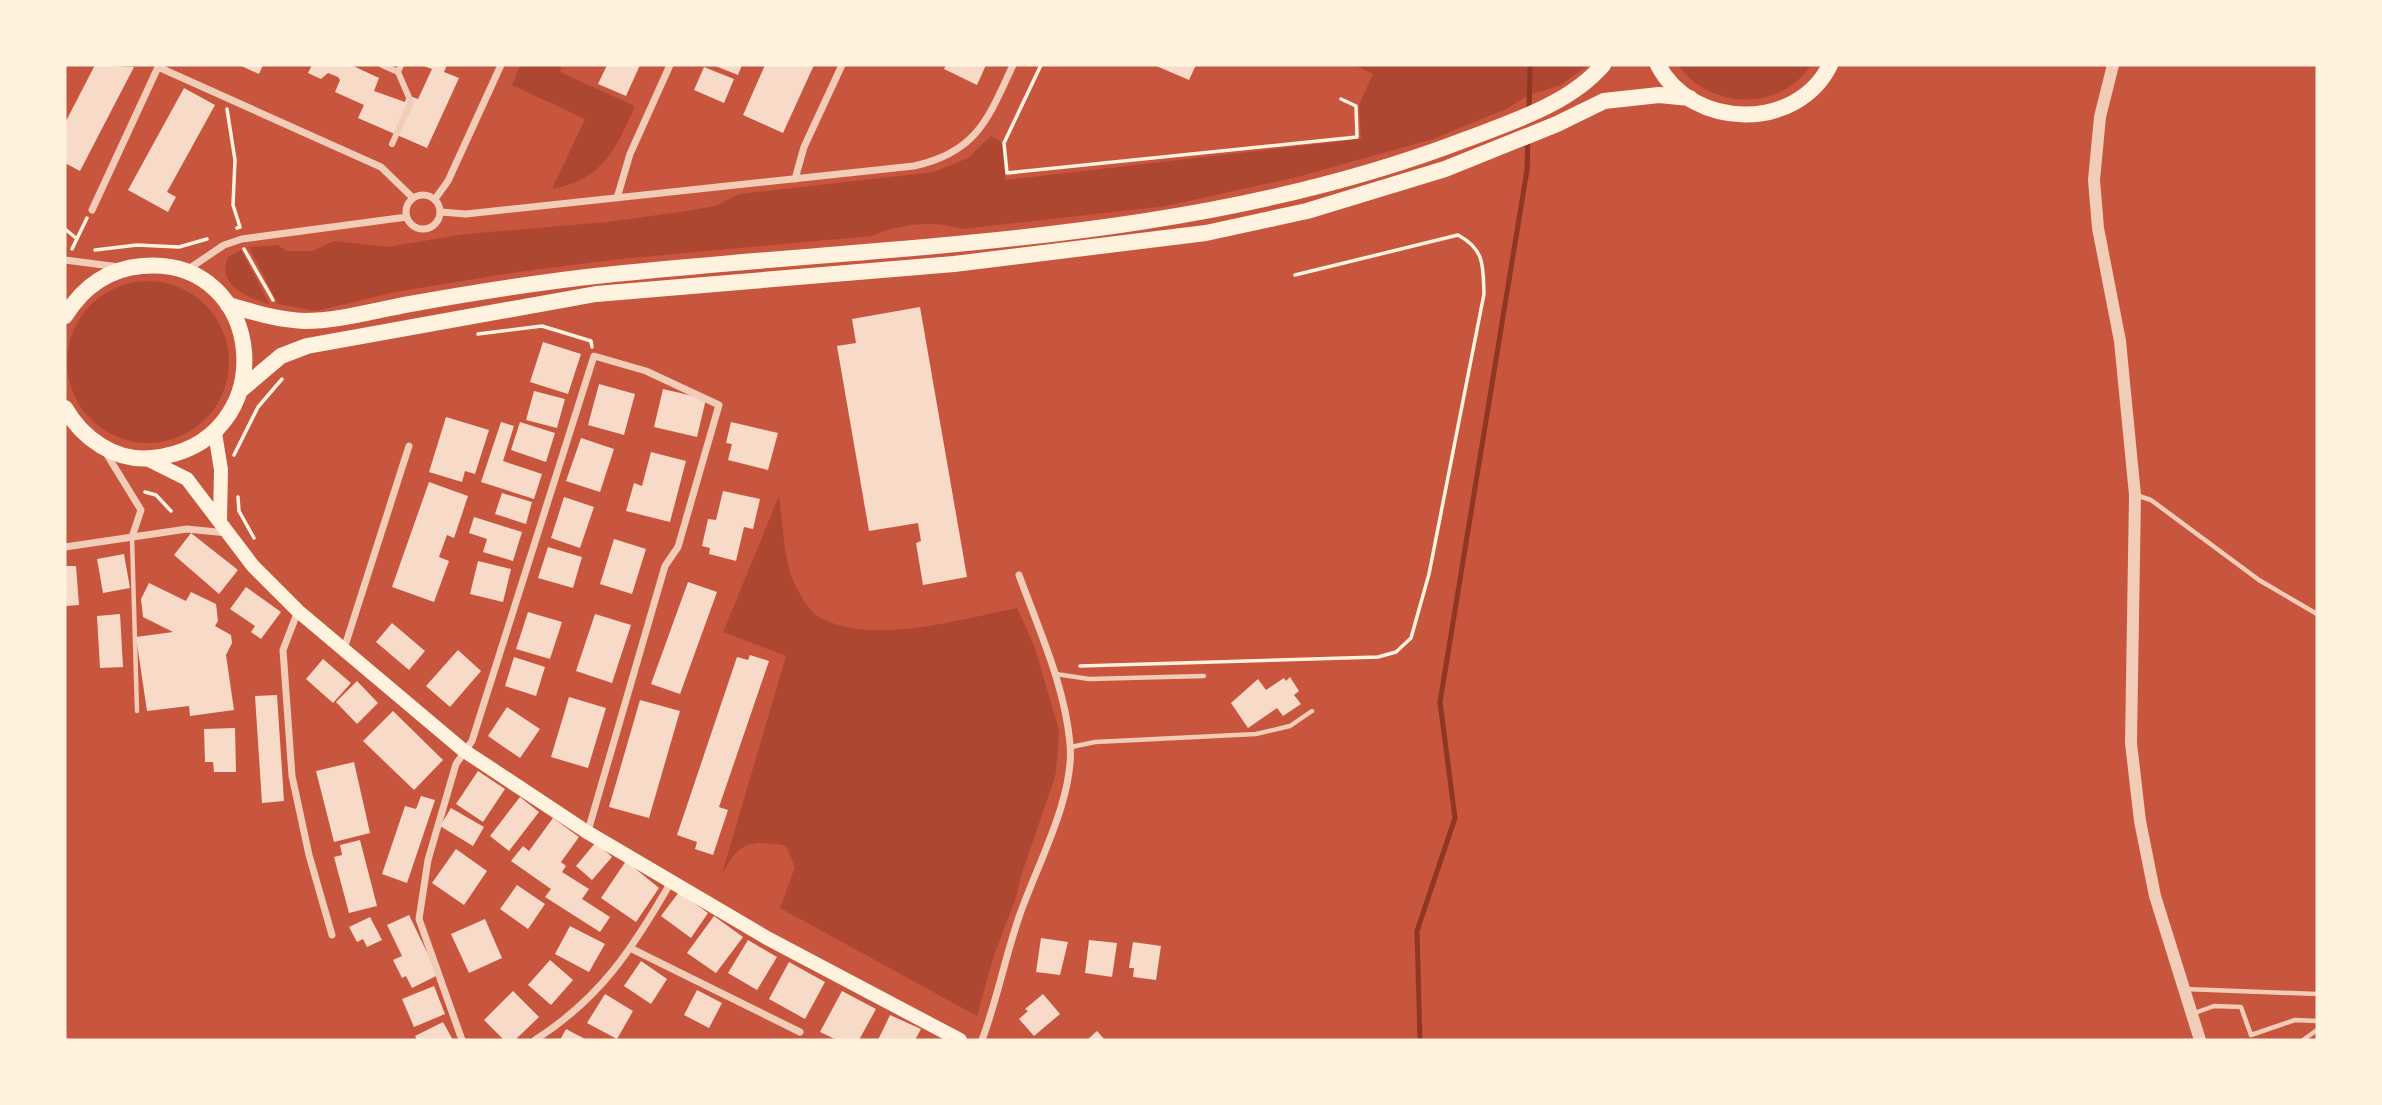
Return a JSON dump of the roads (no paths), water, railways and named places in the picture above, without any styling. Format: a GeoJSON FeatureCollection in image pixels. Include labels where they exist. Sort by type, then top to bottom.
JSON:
{"type":"FeatureCollection","features":[{"type":"Feature","properties":{"kind":"main road"},"geometry":{"type":"LineString","coordinates":[[228,305],[275,318],[307,321],[490,290],[610,274],[1127,226],[1314,189],[1498,128],[1549,105],[1589,81],[1603,65]]}},
{"type":"Feature","properties":{"kind":"main road"},"geometry":{"type":"LineString","coordinates":[[1658,65],[1678,90],[1690,98],[1728,115],[1758,116],[1786,107],[1810,92],[1830,65]]}},
{"type":"Feature","properties":{"kind":"main road"},"geometry":{"type":"LineString","coordinates":[[242,389],[281,356],[340,338],[596,294],[954,264],[1206,233],[1307,211],[1377,191],[1493,151],[1604,101],[1659,95],[1690,98]]}},
{"type":"Feature","properties":{"kind":"main road"},"geometry":{"type":"LineString","coordinates":[[65,316],[77,297],[99,278],[126,268],[156,265],[184,271],[209,285],[228,305],[241,331],[245,350],[242,389],[232,412],[215,433],[195,447],[172,456],[147,459]]}},
{"type":"Feature","properties":{"kind":"main road"},"geometry":{"type":"LineString","coordinates":[[65,408],[69,423],[102,447],[147,459],[187,479],[253,566],[298,611],[463,750],[587,832],[767,938],[960,1040]]}},
{"type":"Feature","properties":{"kind":"main road"},"geometry":{"type":"LineString","coordinates":[[215,433],[221,470],[220,520]]}},
{"type":"Feature","properties":{"kind":"street"},"geometry":{"type":"LineString","coordinates":[[382,65],[400,68],[411,103],[392,144]]}},
{"type":"Feature","properties":{"kind":"street"},"geometry":{"type":"LineString","coordinates":[[435,199],[449,181],[500,65]]}},
{"type":"Feature","properties":{"kind":"street"},"geometry":{"type":"LineString","coordinates":[[617,198],[630,154],[670,65]]}},
{"type":"Feature","properties":{"kind":"street"},"geometry":{"type":"LineString","coordinates":[[795,179],[804,147],[842,65]]}},
{"type":"Feature","properties":{"kind":"street"},"geometry":{"type":"LineString","coordinates":[[440,212],[466,214],[795,179],[939,160],[963,147],[985,124],[1013,65]]}},
{"type":"Feature","properties":{"kind":"street"},"geometry":{"type":"LineString","coordinates":[[2113,65],[2100,117],[2094,180],[2098,228],[2122,354],[2135,495],[2131,743],[2140,821],[2155,896],[2200,1040]]}},
{"type":"Feature","properties":{"kind":"street"},"geometry":{"type":"LineString","coordinates":[[92,210],[159,66],[381,167],[413,198]]}},
{"type":"Feature","properties":{"kind":"street"},"geometry":{"type":"LineString","coordinates":[[424,195],[435,199],[440,212],[438,222],[423,229],[413,226],[407,217],[407,207],[413,198],[424,195]]}},
{"type":"Feature","properties":{"kind":"street"},"geometry":{"type":"LineString","coordinates":[[184,271],[224,245],[242,239],[407,217]]}},
{"type":"Feature","properties":{"kind":"street"},"geometry":{"type":"LineString","coordinates":[[65,260],[126,268]]}},
{"type":"Feature","properties":{"kind":"street"},"geometry":{"type":"LineString","coordinates":[[462,1040],[419,919],[428,860],[456,764],[463,750],[472,741],[594,356],[646,371],[719,405],[678,547],[665,566],[587,832]]}},
{"type":"Feature","properties":{"kind":"street"},"geometry":{"type":"LineString","coordinates":[[344,651],[409,446]]}},
{"type":"Feature","properties":{"kind":"street"},"geometry":{"type":"LineString","coordinates":[[102,447],[141,510],[132,537]]}},
{"type":"Feature","properties":{"kind":"street"},"geometry":{"type":"LineString","coordinates":[[65,547],[187,529],[228,534]]}},
{"type":"Feature","properties":{"kind":"street"},"geometry":{"type":"LineString","coordinates":[[982,1040],[999,993],[1018,920],[1067,782],[1071,747],[1055,674],[1018,575]]}},
{"type":"Feature","properties":{"kind":"street"},"geometry":{"type":"LineString","coordinates":[[298,611],[283,650],[292,776],[309,855],[332,935]]}},
{"type":"Feature","properties":{"kind":"street"},"geometry":{"type":"LineString","coordinates":[[536,1040],[565,1022],[607,982],[632,949],[671,881]]}},
{"type":"Feature","properties":{"kind":"street"},"geometry":{"type":"LineString","coordinates":[[632,949],[800,1032]]}},
{"type":"Feature","properties":{"kind":"lane"},"geometry":{"type":"LineString","coordinates":[[2135,495],[2151,500],[2259,580],[2317,614]]}},
{"type":"Feature","properties":{"kind":"lane"},"geometry":{"type":"LineString","coordinates":[[132,537],[137,711]]}},
{"type":"Feature","properties":{"kind":"lane"},"geometry":{"type":"LineString","coordinates":[[1055,674],[1089,679],[1204,676]]}},
{"type":"Feature","properties":{"kind":"lane"},"geometry":{"type":"LineString","coordinates":[[1071,747],[1095,742],[1256,734],[1290,726],[1312,711]]}},
{"type":"Feature","properties":{"kind":"lane"},"geometry":{"type":"LineString","coordinates":[[2183,989],[2317,994]]}},
{"type":"Feature","properties":{"kind":"lane"},"geometry":{"type":"LineString","coordinates":[[2191,1014],[2214,1006],[2241,1007],[2250,1035],[2295,1020],[2317,1021]]}},
{"type":"Feature","properties":{"kind":"lane"},"geometry":{"type":"LineString","coordinates":[[2303,1040],[2317,1030]]}},
{"type":"Feature","properties":{"kind":"waterway"},"geometry":{"type":"LineString","coordinates":[[1529,113],[1530,65]]}},
{"type":"Feature","properties":{"kind":"waterway"},"geometry":{"type":"LineString","coordinates":[[1420,1040],[1417,931],[1455,818],[1440,702],[1527,170],[1528,137]]}}]}
